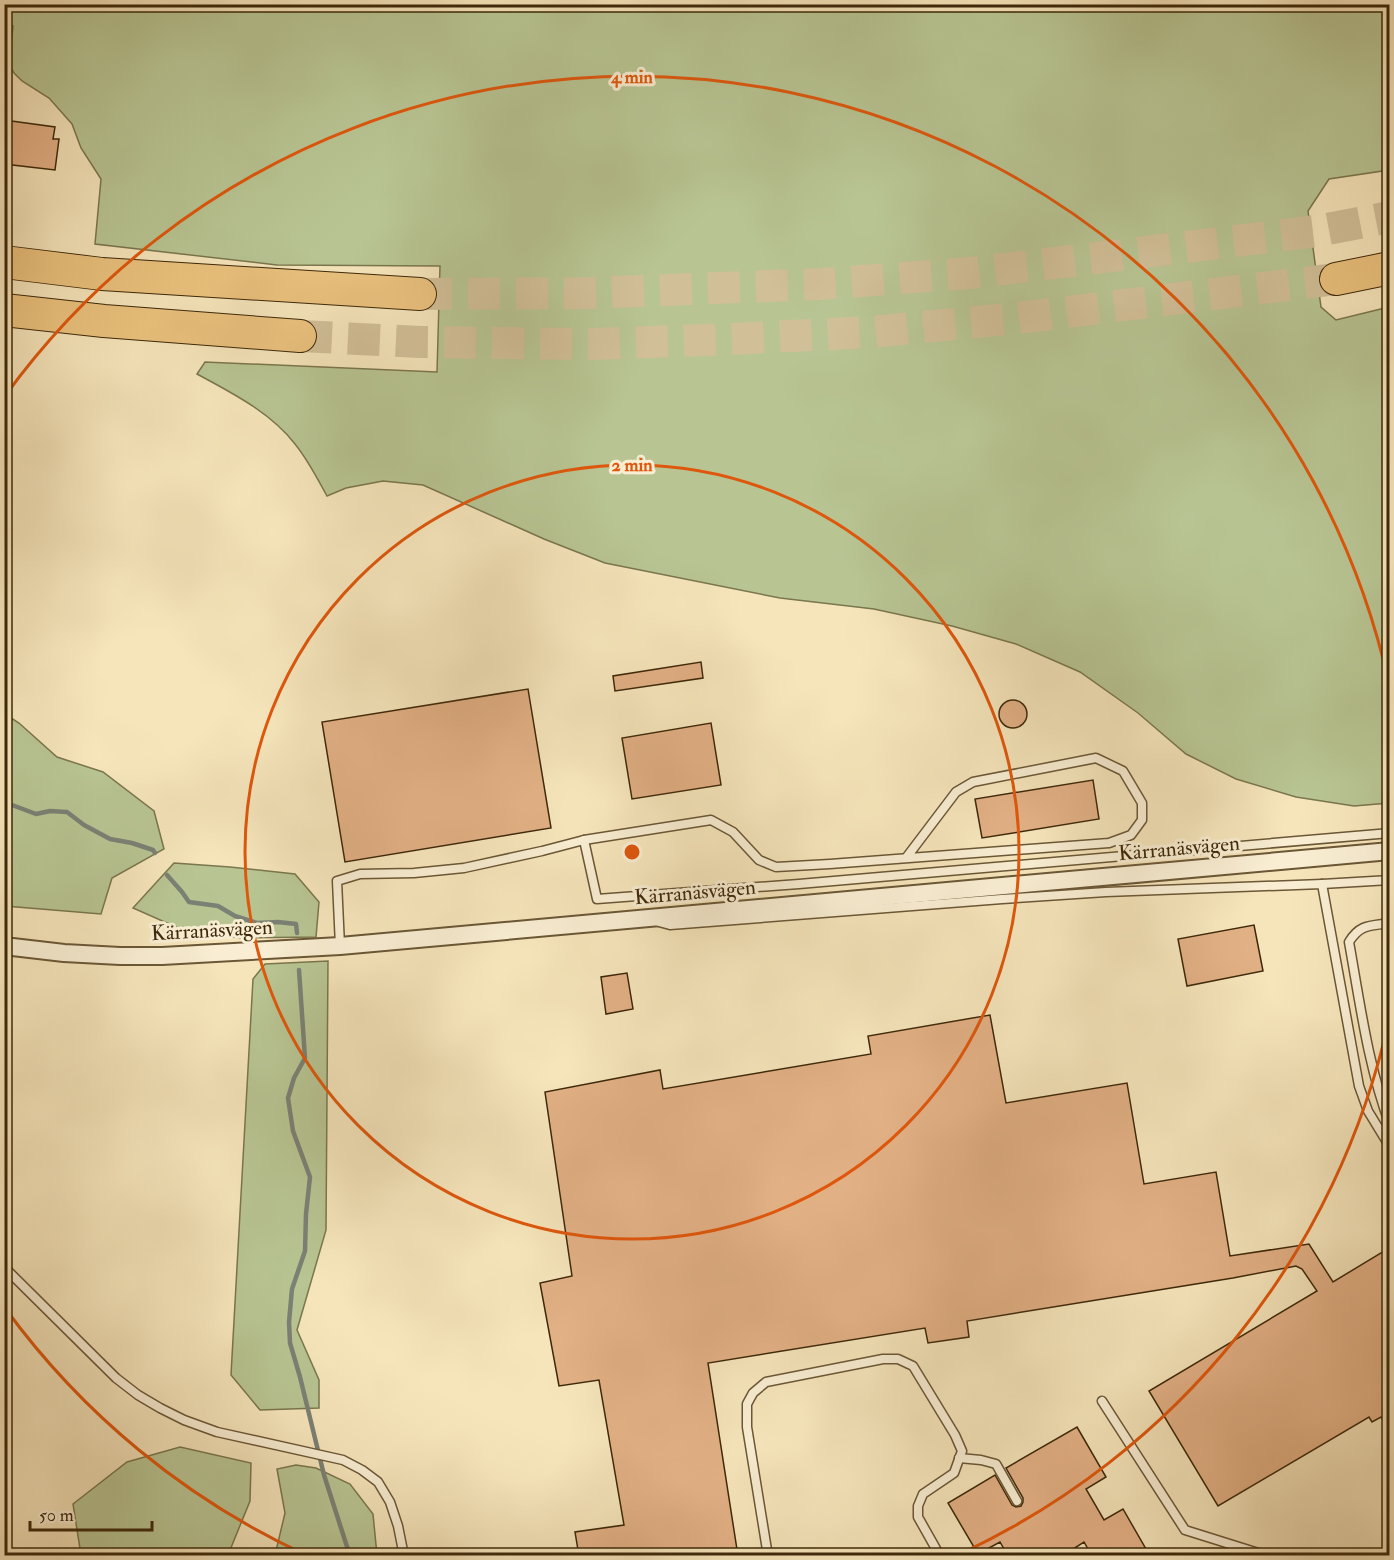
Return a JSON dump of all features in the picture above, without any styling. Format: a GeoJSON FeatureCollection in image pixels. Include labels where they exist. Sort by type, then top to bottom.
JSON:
{"type":"FeatureCollection","features":[{"type":"Feature","properties":{"kind":"highway"},"geometry":{"type":"LineString","coordinates":[[4,262],[102,274],[420,294]]}},
{"type":"Feature","properties":{"kind":"highway"},"geometry":{"type":"LineString","coordinates":[[1336,279],[1389,268]]}},
{"type":"Feature","properties":{"kind":"highway"},"geometry":{"type":"LineString","coordinates":[[4,310],[104,321],[300,336]]}},
{"type":"Feature","properties":{"kind":"street","name":"Kärranäsvägen"},"geometry":{"type":"LineString","coordinates":[[4,946],[64,953],[120,956],[162,956],[340,946],[1389,851]]}},
{"type":"Feature","properties":{"kind":"lane"},"geometry":{"type":"LineString","coordinates":[[340,946],[337,881],[360,874],[414,873],[464,868],[542,852],[584,840],[711,820],[733,832],[759,860],[776,867],[830,864],[1109,843],[1131,835],[1142,820],[1142,803],[1123,771],[1096,758],[973,782],[956,792],[906,858]]}},
{"type":"Feature","properties":{"kind":"lane"},"geometry":{"type":"LineString","coordinates":[[584,840],[597,899],[799,884],[1389,833]]}},
{"type":"Feature","properties":{"kind":"lane"},"geometry":{"type":"LineString","coordinates":[[647,919],[670,925],[1106,892],[1389,880]]}},
{"type":"Feature","properties":{"kind":"lane"},"geometry":{"type":"LineString","coordinates":[[1322,884],[1359,1086],[1368,1111],[1389,1147]]}},
{"type":"Feature","properties":{"kind":"lane"},"geometry":{"type":"LineString","coordinates":[[1389,922],[1367,926],[1356,931],[1349,942],[1371,1065],[1386,1104],[1389,1125]]}},
{"type":"Feature","properties":{"kind":"lane"},"geometry":{"type":"LineString","coordinates":[[4,1267],[116,1378],[138,1395],[184,1420],[217,1432],[343,1460],[362,1470],[378,1482],[390,1502],[404,1556]]}},
{"type":"Feature","properties":{"kind":"lane"},"geometry":{"type":"LineString","coordinates":[[768,1556],[747,1427],[747,1404],[753,1393],[766,1382],[882,1359],[898,1359],[913,1366],[955,1435],[962,1451],[954,1473],[923,1494],[918,1506],[918,1517],[940,1556]]}},
{"type":"Feature","properties":{"kind":"lane"},"geometry":{"type":"LineString","coordinates":[[1102,1401],[1185,1530],[1268,1556]]}},
{"type":"Feature","properties":{"kind":"lane"},"geometry":{"type":"LineString","coordinates":[[959,1458],[996,1464],[1017,1501]]}},
{"type":"Feature","properties":{"kind":"green space"},"geometry":{"type":"Polygon","coordinates":[[[4,5],[1389,5],[1389,170],[1329,179],[1308,211],[1321,307],[1336,320],[1389,307],[1389,803],[1354,806],[1296,797],[1236,779],[1186,754],[1138,713],[1080,672],[1016,644],[952,626],[874,609],[780,598],[605,563],[544,539],[423,485],[383,481],[346,488],[327,496],[300,450],[274,422],[250,404],[197,374],[205,362],[437,372],[440,266],[277,265],[95,244],[101,179],[81,148],[72,124],[49,98],[22,81],[14,73],[9,64],[13,26],[5,25],[4,5]]]}},
{"type":"Feature","properties":{"kind":"green space"},"geometry":{"type":"Polygon","coordinates":[[[5,714],[19,723],[57,757],[103,772],[154,811],[164,849],[112,878],[101,914],[5,906],[5,714]]]}},
{"type":"Feature","properties":{"kind":"green space"},"geometry":{"type":"Polygon","coordinates":[[[174,863],[295,874],[319,902],[316,937],[241,938],[185,931],[133,908],[174,863]]]}},
{"type":"Feature","properties":{"kind":"green space"},"geometry":{"type":"Polygon","coordinates":[[[328,961],[326,1230],[297,1330],[319,1380],[319,1408],[260,1410],[231,1375],[253,979],[265,964],[328,961]]]}},
{"type":"Feature","properties":{"kind":"green space"},"geometry":{"type":"Polygon","coordinates":[[[180,1447],[251,1463],[250,1501],[228,1555],[81,1555],[73,1504],[127,1462],[180,1447]]]}},
{"type":"Feature","properties":{"kind":"green space"},"geometry":{"type":"Polygon","coordinates":[[[296,1465],[316,1468],[350,1484],[373,1514],[377,1555],[275,1555],[285,1513],[277,1469],[296,1465]]]}},
{"type":"Feature","properties":{"kind":"building"},"geometry":{"type":"Polygon","coordinates":[[[4,120],[55,127],[53,139],[59,139],[55,170],[4,164],[4,120]]]}},
{"type":"Feature","properties":{"kind":"building"},"geometry":{"type":"Polygon","coordinates":[[[701,662],[703,678],[615,691],[613,676],[701,662]]]}},
{"type":"Feature","properties":{"kind":"building"},"geometry":{"type":"Polygon","coordinates":[[[528,689],[551,828],[345,862],[322,722],[528,689]]]}},
{"type":"Feature","properties":{"kind":"building"},"geometry":{"type":"Polygon","coordinates":[[[1013,700],[1023,704],[1027,714],[1023,724],[1013,728],[1003,724],[999,714],[1003,704],[1013,700]]]}},
{"type":"Feature","properties":{"kind":"building"},"geometry":{"type":"Polygon","coordinates":[[[711,723],[721,785],[632,799],[622,738],[711,723]]]}},
{"type":"Feature","properties":{"kind":"building"},"geometry":{"type":"Polygon","coordinates":[[[1093,780],[1099,819],[982,838],[975,799],[1093,780]]]}},
{"type":"Feature","properties":{"kind":"building"},"geometry":{"type":"Polygon","coordinates":[[[1254,925],[1263,971],[1187,986],[1178,939],[1254,925]]]}},
{"type":"Feature","properties":{"kind":"building"},"geometry":{"type":"Polygon","coordinates":[[[627,973],[633,1009],[606,1014],[601,977],[627,973]]]}},
{"type":"Feature","properties":{"kind":"building"},"geometry":{"type":"Polygon","coordinates":[[[990,1015],[1006,1103],[1127,1083],[1144,1184],[1216,1172],[1230,1256],[1309,1244],[1333,1282],[1389,1248],[1389,1431],[1381,1417],[1372,1422],[1369,1417],[1218,1506],[1149,1391],[1317,1291],[1302,1269],[1296,1266],[967,1321],[969,1337],[928,1343],[925,1328],[708,1363],[738,1556],[579,1556],[575,1532],[624,1525],[599,1380],[559,1386],[540,1283],[572,1276],[545,1092],[660,1070],[663,1089],[871,1054],[868,1036],[990,1015]]]}},
{"type":"Feature","properties":{"kind":"building"},"geometry":{"type":"Polygon","coordinates":[[[1077,1427],[1106,1477],[1086,1489],[1104,1520],[1123,1509],[1150,1556],[1092,1556],[1084,1542],[1062,1556],[1008,1556],[1000,1542],[978,1554],[948,1503],[995,1475],[1012,1505],[1021,1506],[1023,1498],[1006,1468],[1077,1427]]]}},
{"type":"Feature","properties":{"kind":"waterway"},"geometry":{"type":"LineString","coordinates":[[4,802],[36,814],[50,811],[67,812],[84,825],[110,839],[132,843],[153,850],[155,853]]}},
{"type":"Feature","properties":{"kind":"waterway"},"geometry":{"type":"LineString","coordinates":[[167,875],[189,902],[218,906],[235,916],[257,923],[296,924],[297,933]]}},
{"type":"Feature","properties":{"kind":"waterway"},"geometry":{"type":"LineString","coordinates":[[299,970],[305,1058],[294,1078],[288,1098],[293,1131],[310,1177],[305,1251],[292,1289],[290,1343],[324,1475],[350,1556]]}},
{"type":"Feature","properties":{"kind":"tunnel"},"geometry":{"type":"LineString","coordinates":[[420,294],[587,293],[821,284],[970,273],[1317,231],[1390,217]]}},
{"type":"Feature","properties":{"kind":"tunnel"},"geometry":{"type":"LineString","coordinates":[[300,336],[420,342],[592,344],[871,332],[1018,318],[1336,279]]}}]}
